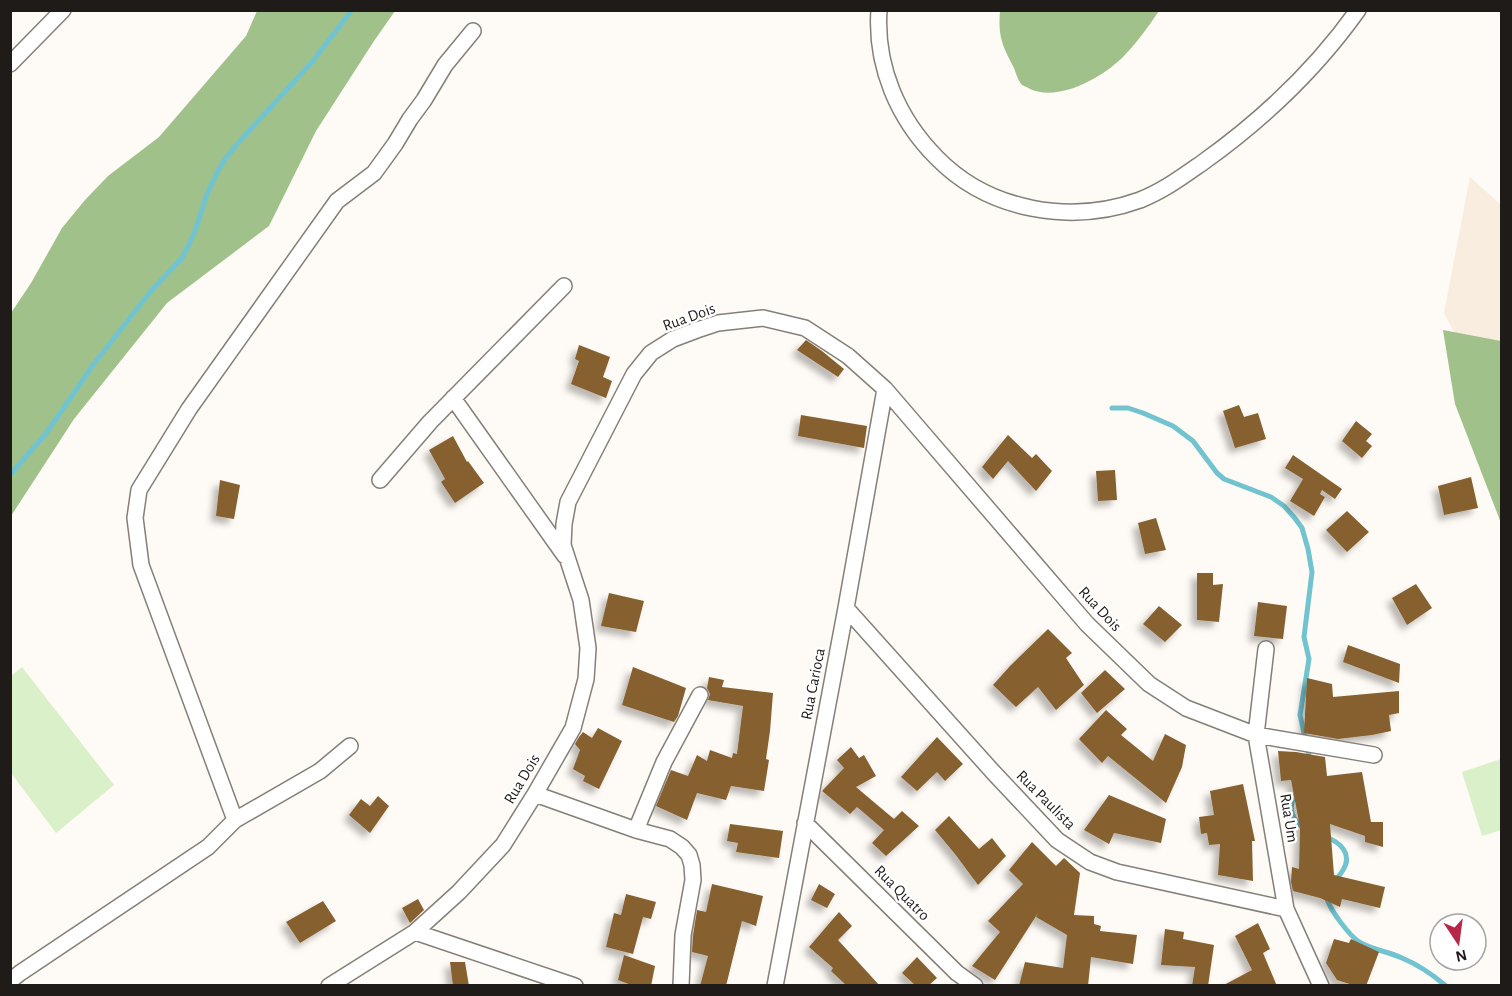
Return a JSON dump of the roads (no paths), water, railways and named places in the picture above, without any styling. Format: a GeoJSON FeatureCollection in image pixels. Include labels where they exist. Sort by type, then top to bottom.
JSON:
{"type":"FeatureCollection","features":[{"type":"Feature","properties":{"kind":"street"},"geometry":{"type":"LineString","coordinates":[[10,64],[63,10]]}},
{"type":"Feature","properties":{"kind":"street"},"geometry":{"type":"LineString","coordinates":[[879,10],[879,44],[890,88],[911,129],[941,163],[978,189],[999,199],[1041,210],[1082,212],[1122,206],[1141,199],[1178,180],[1210,157],[1242,133],[1300,79],[1327,50],[1358,10]]}},
{"type":"Feature","properties":{"kind":"street"},"geometry":{"type":"LineString","coordinates":[[235,820],[141,565],[135,518],[139,490],[189,409],[337,201],[374,173],[445,65],[474,31]]}},
{"type":"Feature","properties":{"kind":"street"},"geometry":{"type":"LineString","coordinates":[[380,480],[453,398],[564,286]]}},
{"type":"Feature","properties":{"kind":"street","name":"Rua Dois"},"geometry":{"type":"LineString","coordinates":[[329,986],[415,932],[459,892],[503,845],[535,794],[573,728],[586,679],[588,648],[581,600],[563,545],[568,502],[634,374],[651,353],[673,339],[718,323],[763,318],[785,322],[805,328],[848,356],[885,389],[1087,624],[1149,684],[1186,708],[1256,735],[1374,755]]}},
{"type":"Feature","properties":{"kind":"street","name":"Rua Carioca"},"geometry":{"type":"LineString","coordinates":[[775,986],[885,389]]}},
{"type":"Feature","properties":{"kind":"street"},"geometry":{"type":"LineString","coordinates":[[453,398],[568,561]]}},
{"type":"Feature","properties":{"kind":"street","name":"Rua Paulista"},"geometry":{"type":"LineString","coordinates":[[846,608],[1057,840],[1090,862],[1117,872],[1286,909]]}},
{"type":"Feature","properties":{"kind":"street","name":"Rua Um"},"geometry":{"type":"LineString","coordinates":[[1266,649],[1256,735],[1286,909],[1321,986]]}},
{"type":"Feature","properties":{"kind":"street"},"geometry":{"type":"LineString","coordinates":[[636,830],[663,762],[700,695]]}},
{"type":"Feature","properties":{"kind":"street"},"geometry":{"type":"LineString","coordinates":[[10,981],[208,847],[235,820],[320,771],[350,746]]}},
{"type":"Feature","properties":{"kind":"street"},"geometry":{"type":"LineString","coordinates":[[535,794],[636,830],[670,839],[689,855],[693,880],[683,935],[681,986]]}},
{"type":"Feature","properties":{"kind":"street","name":"Rua Quatro"},"geometry":{"type":"LineString","coordinates":[[805,823],[957,973],[975,986]]}},
{"type":"Feature","properties":{"kind":"street"},"geometry":{"type":"LineString","coordinates":[[415,932],[574,986]]}},
{"type":"Feature","properties":{"kind":"waterway"},"geometry":{"type":"LineString","coordinates":[[10,475],[47,432],[93,365],[151,291],[182,258],[194,234],[207,194],[225,159],[312,62],[352,10]]}},
{"type":"Feature","properties":{"kind":"waterway"},"geometry":{"type":"LineString","coordinates":[[1112,408],[1128,408],[1173,426],[1193,441],[1224,479],[1271,497],[1284,506],[1302,528],[1312,572],[1304,637],[1309,659],[1300,715],[1310,760]]}},
{"type":"Feature","properties":{"kind":"waterway"},"geometry":{"type":"LineString","coordinates":[[1297,793],[1292,803],[1292,813],[1297,822],[1306,829]]}},
{"type":"Feature","properties":{"kind":"waterway"},"geometry":{"type":"LineString","coordinates":[[1326,837],[1344,849],[1347,859],[1341,873],[1334,881]]}},
{"type":"Feature","properties":{"kind":"waterway"},"geometry":{"type":"LineString","coordinates":[[1326,894],[1335,914],[1356,940],[1414,964],[1446,986]]}}]}
